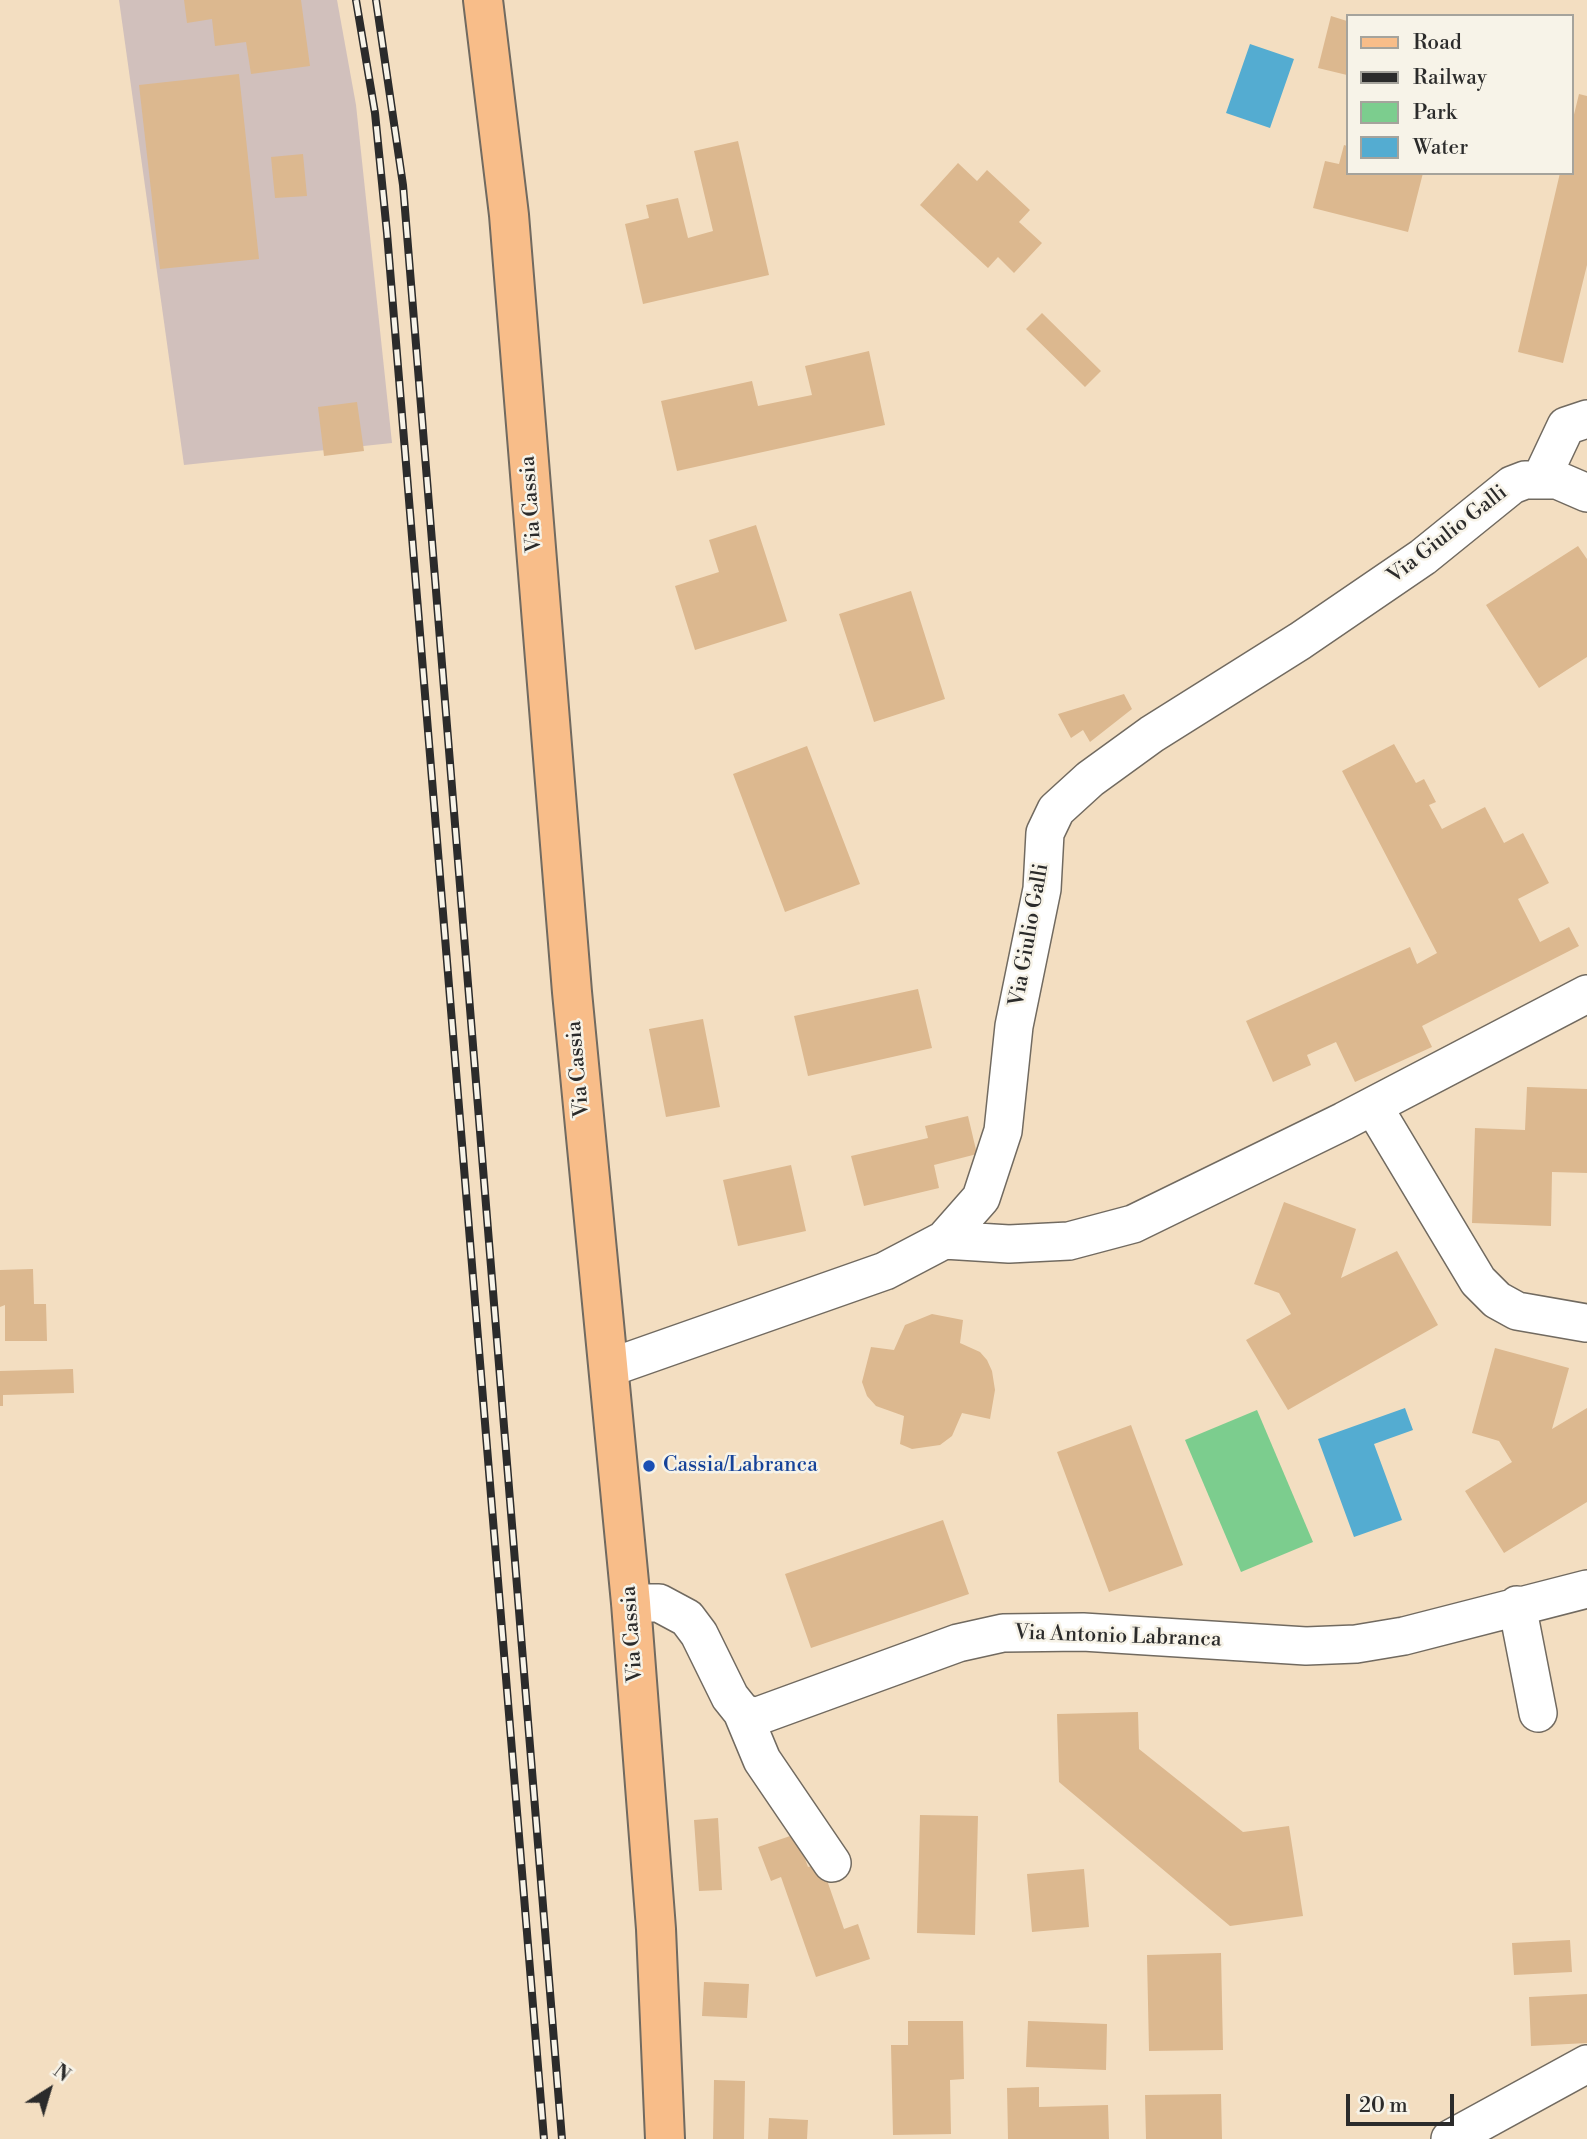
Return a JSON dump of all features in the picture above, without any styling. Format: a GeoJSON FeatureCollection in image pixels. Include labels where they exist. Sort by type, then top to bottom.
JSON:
{"type":"FeatureCollection","features":[{"type":"Feature","properties":{"kind":"main road","name":"Via Cassia"},"geometry":{"type":"LineString","coordinates":[[483,0],[509,215],[572,992],[631,1603],[656,1929],[665,2139]]}},
{"type":"Feature","properties":{"kind":"street"},"geometry":{"type":"LineString","coordinates":[[1587,419],[1566,426],[1541,479],[1557,481],[1587,493]]}},
{"type":"Feature","properties":{"kind":"street","name":"Via Giulio Galli"},"geometry":{"type":"LineString","coordinates":[[609,1368],[885,1271],[944,1240],[981,1198],[1003,1131],[1014,1026],[1042,889],[1045,833],[1056,810],[1090,779],[1152,734],[1300,641],[1423,558],[1512,485],[1541,479]]}},
{"type":"Feature","properties":{"kind":"street"},"geometry":{"type":"LineString","coordinates":[[944,1240],[1009,1244],[1069,1241],[1133,1224],[1373,1106],[1587,994]]}},
{"type":"Feature","properties":{"kind":"street"},"geometry":{"type":"LineString","coordinates":[[1373,1106],[1478,1281],[1497,1300],[1517,1311],[1586,1323]]}},
{"type":"Feature","properties":{"kind":"street","name":"Via Antonio Labranca"},"geometry":{"type":"LineString","coordinates":[[743,1712],[761,1717],[958,1643],[1003,1633],[1109,1633],[1306,1646],[1344,1645],[1404,1636],[1587,1588]]}},
{"type":"Feature","properties":{"kind":"street"},"geometry":{"type":"LineString","coordinates":[[631,1603],[659,1603],[687,1618],[699,1634],[730,1698],[743,1712],[762,1760],[832,1863]]}},
{"type":"Feature","properties":{"kind":"street"},"geometry":{"type":"LineString","coordinates":[[1517,1605],[1538,1713]]}},
{"type":"Feature","properties":{"kind":"street"},"geometry":{"type":"LineString","coordinates":[[1450,2139],[1587,2064]]}},
{"type":"Feature","properties":{"kind":"shaded area"},"geometry":{"type":"Polygon","coordinates":[[[119,0],[337,0],[356,105],[392,443],[184,465],[119,0]]]}},
{"type":"Feature","properties":{"kind":"green space"},"geometry":{"type":"Polygon","coordinates":[[[1257,1410],[1313,1542],[1241,1572],[1185,1440],[1257,1410]]]}},
{"type":"Feature","properties":{"kind":"water"},"geometry":{"type":"Polygon","coordinates":[[[1250,44],[1294,59],[1270,128],[1226,113],[1250,44]]]}},
{"type":"Feature","properties":{"kind":"water"},"geometry":{"type":"Polygon","coordinates":[[[1405,1408],[1413,1430],[1374,1444],[1402,1520],[1354,1537],[1318,1439],[1405,1408]]]}},
{"type":"Feature","properties":{"kind":"building"},"geometry":{"type":"Polygon","coordinates":[[[184,0],[301,0],[310,66],[251,74],[246,42],[215,46],[212,19],[187,23],[184,0]]]}},
{"type":"Feature","properties":{"kind":"building"},"geometry":{"type":"Polygon","coordinates":[[[1331,16],[1346,21],[1346,75],[1318,68],[1331,16]]]}},
{"type":"Feature","properties":{"kind":"building"},"geometry":{"type":"Polygon","coordinates":[[[239,74],[259,259],[160,269],[139,85],[239,74]]]}},
{"type":"Feature","properties":{"kind":"building"},"geometry":{"type":"Polygon","coordinates":[[[1579,94],[1587,96],[1587,265],[1563,363],[1518,352],[1560,175],[1573,175],[1573,119],[1579,94]]]}},
{"type":"Feature","properties":{"kind":"building"},"geometry":{"type":"Polygon","coordinates":[[[738,141],[769,275],[643,304],[625,224],[649,218],[646,205],[678,198],[688,238],[713,231],[694,151],[738,141]]]}},
{"type":"Feature","properties":{"kind":"building"},"geometry":{"type":"Polygon","coordinates":[[[1344,145],[1346,175],[1422,175],[1408,232],[1313,208],[1325,161],[1339,164],[1344,145]]]}},
{"type":"Feature","properties":{"kind":"building"},"geometry":{"type":"Polygon","coordinates":[[[303,154],[307,196],[275,198],[271,157],[303,154]]]}},
{"type":"Feature","properties":{"kind":"building"},"geometry":{"type":"Polygon","coordinates":[[[958,163],[977,181],[987,170],[1030,210],[1019,222],[1042,243],[1014,273],[998,257],[988,268],[920,205],[958,163]]]}},
{"type":"Feature","properties":{"kind":"building"},"geometry":{"type":"Polygon","coordinates":[[[1042,313],[1101,371],[1085,387],[1026,329],[1042,313]]]}},
{"type":"Feature","properties":{"kind":"building"},"geometry":{"type":"Polygon","coordinates":[[[869,351],[885,425],[677,471],[661,401],[752,381],[758,406],[812,395],[805,366],[869,351]]]}},
{"type":"Feature","properties":{"kind":"building"},"geometry":{"type":"Polygon","coordinates":[[[357,402],[364,451],[324,456],[318,407],[357,402]]]}},
{"type":"Feature","properties":{"kind":"building"},"geometry":{"type":"Polygon","coordinates":[[[756,525],[787,621],[695,650],[675,586],[719,572],[709,540],[756,525]]]}},
{"type":"Feature","properties":{"kind":"building"},"geometry":{"type":"Polygon","coordinates":[[[1578,546],[1587,559],[1587,657],[1539,688],[1486,605],[1578,546]]]}},
{"type":"Feature","properties":{"kind":"building"},"geometry":{"type":"Polygon","coordinates":[[[911,591],[945,699],[874,722],[839,614],[911,591]]]}},
{"type":"Feature","properties":{"kind":"building"},"geometry":{"type":"Polygon","coordinates":[[[1124,694],[1132,709],[1090,742],[1083,730],[1071,738],[1058,714],[1124,694]]]}},
{"type":"Feature","properties":{"kind":"building"},"geometry":{"type":"Polygon","coordinates":[[[1394,744],[1416,783],[1424,779],[1436,802],[1429,805],[1442,829],[1485,807],[1504,843],[1523,833],[1549,883],[1518,899],[1540,942],[1569,927],[1579,946],[1422,1026],[1432,1047],[1355,1082],[1336,1042],[1307,1055],[1311,1065],[1273,1082],[1246,1021],[1410,947],[1417,964],[1437,953],[1342,771],[1394,744]]]}},
{"type":"Feature","properties":{"kind":"building"},"geometry":{"type":"Polygon","coordinates":[[[807,746],[860,884],[785,912],[733,774],[807,746]]]}},
{"type":"Feature","properties":{"kind":"building"},"geometry":{"type":"Polygon","coordinates":[[[918,989],[932,1048],[808,1076],[794,1016],[918,989]]]}},
{"type":"Feature","properties":{"kind":"building"},"geometry":{"type":"Polygon","coordinates":[[[703,1019],[720,1107],[666,1117],[649,1029],[703,1019]]]}},
{"type":"Feature","properties":{"kind":"building"},"geometry":{"type":"Polygon","coordinates":[[[1527,1087],[1587,1089],[1587,1173],[1552,1172],[1551,1226],[1472,1223],[1475,1128],[1525,1130],[1527,1087]]]}},
{"type":"Feature","properties":{"kind":"building"},"geometry":{"type":"Polygon","coordinates":[[[968,1116],[977,1154],[934,1165],[939,1188],[864,1206],[851,1156],[928,1138],[925,1126],[968,1116]]]}},
{"type":"Feature","properties":{"kind":"building"},"geometry":{"type":"Polygon","coordinates":[[[791,1165],[806,1231],[738,1246],[723,1180],[791,1165]]]}},
{"type":"Feature","properties":{"kind":"building"},"geometry":{"type":"Polygon","coordinates":[[[1284,1202],[1356,1229],[1341,1278],[1397,1251],[1438,1325],[1288,1410],[1246,1340],[1291,1314],[1279,1293],[1254,1284],[1284,1202]]]}},
{"type":"Feature","properties":{"kind":"building"},"geometry":{"type":"Polygon","coordinates":[[[33,1269],[34,1304],[46,1304],[47,1341],[5,1341],[5,1305],[0,1307],[0,1270],[33,1269]]]}},
{"type":"Feature","properties":{"kind":"building"},"geometry":{"type":"Polygon","coordinates":[[[932,1314],[963,1320],[960,1343],[980,1352],[987,1360],[995,1390],[990,1419],[962,1413],[952,1436],[940,1445],[912,1449],[900,1444],[904,1416],[876,1406],[867,1396],[862,1382],[871,1347],[894,1350],[905,1325],[932,1314]]]}},
{"type":"Feature","properties":{"kind":"building"},"geometry":{"type":"Polygon","coordinates":[[[1495,1348],[1569,1368],[1552,1429],[1587,1408],[1587,1502],[1504,1553],[1465,1491],[1512,1462],[1499,1441],[1472,1433],[1495,1348]]]}},
{"type":"Feature","properties":{"kind":"building"},"geometry":{"type":"Polygon","coordinates":[[[73,1369],[74,1393],[3,1395],[3,1406],[0,1406],[0,1371],[73,1369]]]}},
{"type":"Feature","properties":{"kind":"building"},"geometry":{"type":"Polygon","coordinates":[[[1131,1425],[1183,1565],[1109,1592],[1057,1452],[1131,1425]]]}},
{"type":"Feature","properties":{"kind":"building"},"geometry":{"type":"Polygon","coordinates":[[[943,1520],[969,1594],[811,1648],[785,1574],[943,1520]]]}},
{"type":"Feature","properties":{"kind":"building"},"geometry":{"type":"Polygon","coordinates":[[[1138,1712],[1139,1749],[1243,1832],[1289,1826],[1303,1916],[1230,1926],[1059,1782],[1057,1714],[1138,1712]]]}},
{"type":"Feature","properties":{"kind":"building"},"geometry":{"type":"Polygon","coordinates":[[[920,1815],[978,1816],[975,1935],[917,1933],[920,1815]]]}},
{"type":"Feature","properties":{"kind":"building"},"geometry":{"type":"Polygon","coordinates":[[[718,1818],[722,1890],[699,1891],[694,1820],[718,1818]]]}},
{"type":"Feature","properties":{"kind":"building"},"geometry":{"type":"Polygon","coordinates":[[[796,1834],[808,1867],[821,1863],[844,1929],[858,1924],[870,1959],[816,1977],[781,1877],[771,1881],[758,1847],[796,1834]]]}},
{"type":"Feature","properties":{"kind":"building"},"geometry":{"type":"Polygon","coordinates":[[[1084,1869],[1089,1927],[1032,1932],[1027,1874],[1084,1869]]]}},
{"type":"Feature","properties":{"kind":"building"},"geometry":{"type":"Polygon","coordinates":[[[1570,1940],[1572,1972],[1514,1975],[1512,1943],[1570,1940]]]}},
{"type":"Feature","properties":{"kind":"building"},"geometry":{"type":"Polygon","coordinates":[[[1221,1953],[1223,2050],[1149,2051],[1147,1955],[1221,1953]]]}},
{"type":"Feature","properties":{"kind":"building"},"geometry":{"type":"Polygon","coordinates":[[[704,1982],[749,1984],[747,2018],[702,2016],[704,1982]]]}},
{"type":"Feature","properties":{"kind":"building"},"geometry":{"type":"Polygon","coordinates":[[[1587,1994],[1587,2043],[1531,2046],[1529,1997],[1587,1994]]]}},
{"type":"Feature","properties":{"kind":"building"},"geometry":{"type":"Polygon","coordinates":[[[908,2021],[963,2021],[964,2079],[950,2080],[951,2134],[893,2135],[891,2045],[908,2045],[908,2021]]]}},
{"type":"Feature","properties":{"kind":"building"},"geometry":{"type":"Polygon","coordinates":[[[1028,2021],[1107,2024],[1106,2070],[1026,2067],[1028,2021]]]}},
{"type":"Feature","properties":{"kind":"building"},"geometry":{"type":"Polygon","coordinates":[[[714,2080],[745,2081],[744,2139],[713,2139],[714,2080]]]}},
{"type":"Feature","properties":{"kind":"building"},"geometry":{"type":"Polygon","coordinates":[[[1039,2087],[1039,2107],[1108,2105],[1109,2139],[1008,2139],[1007,2088],[1039,2087]]]}},
{"type":"Feature","properties":{"kind":"building"},"geometry":{"type":"Polygon","coordinates":[[[1221,2094],[1222,2139],[1146,2139],[1145,2095],[1221,2094]]]}},
{"type":"Feature","properties":{"kind":"building"},"geometry":{"type":"Polygon","coordinates":[[[769,2118],[808,2120],[807,2139],[768,2139],[769,2118]]]}},
{"type":"Feature","properties":{"kind":"railway"},"geometry":{"type":"LineString","coordinates":[[356,0],[375,113],[387,233],[544,2139]]}},
{"type":"Feature","properties":{"kind":"railway"},"geometry":{"type":"LineString","coordinates":[[376,0],[403,185],[562,2139]]}},
{"type":"Feature","properties":{"kind":"place","name":"Cassia/Labranca"},"geometry":{"type":"Point","coordinates":[649,1466]}}]}
